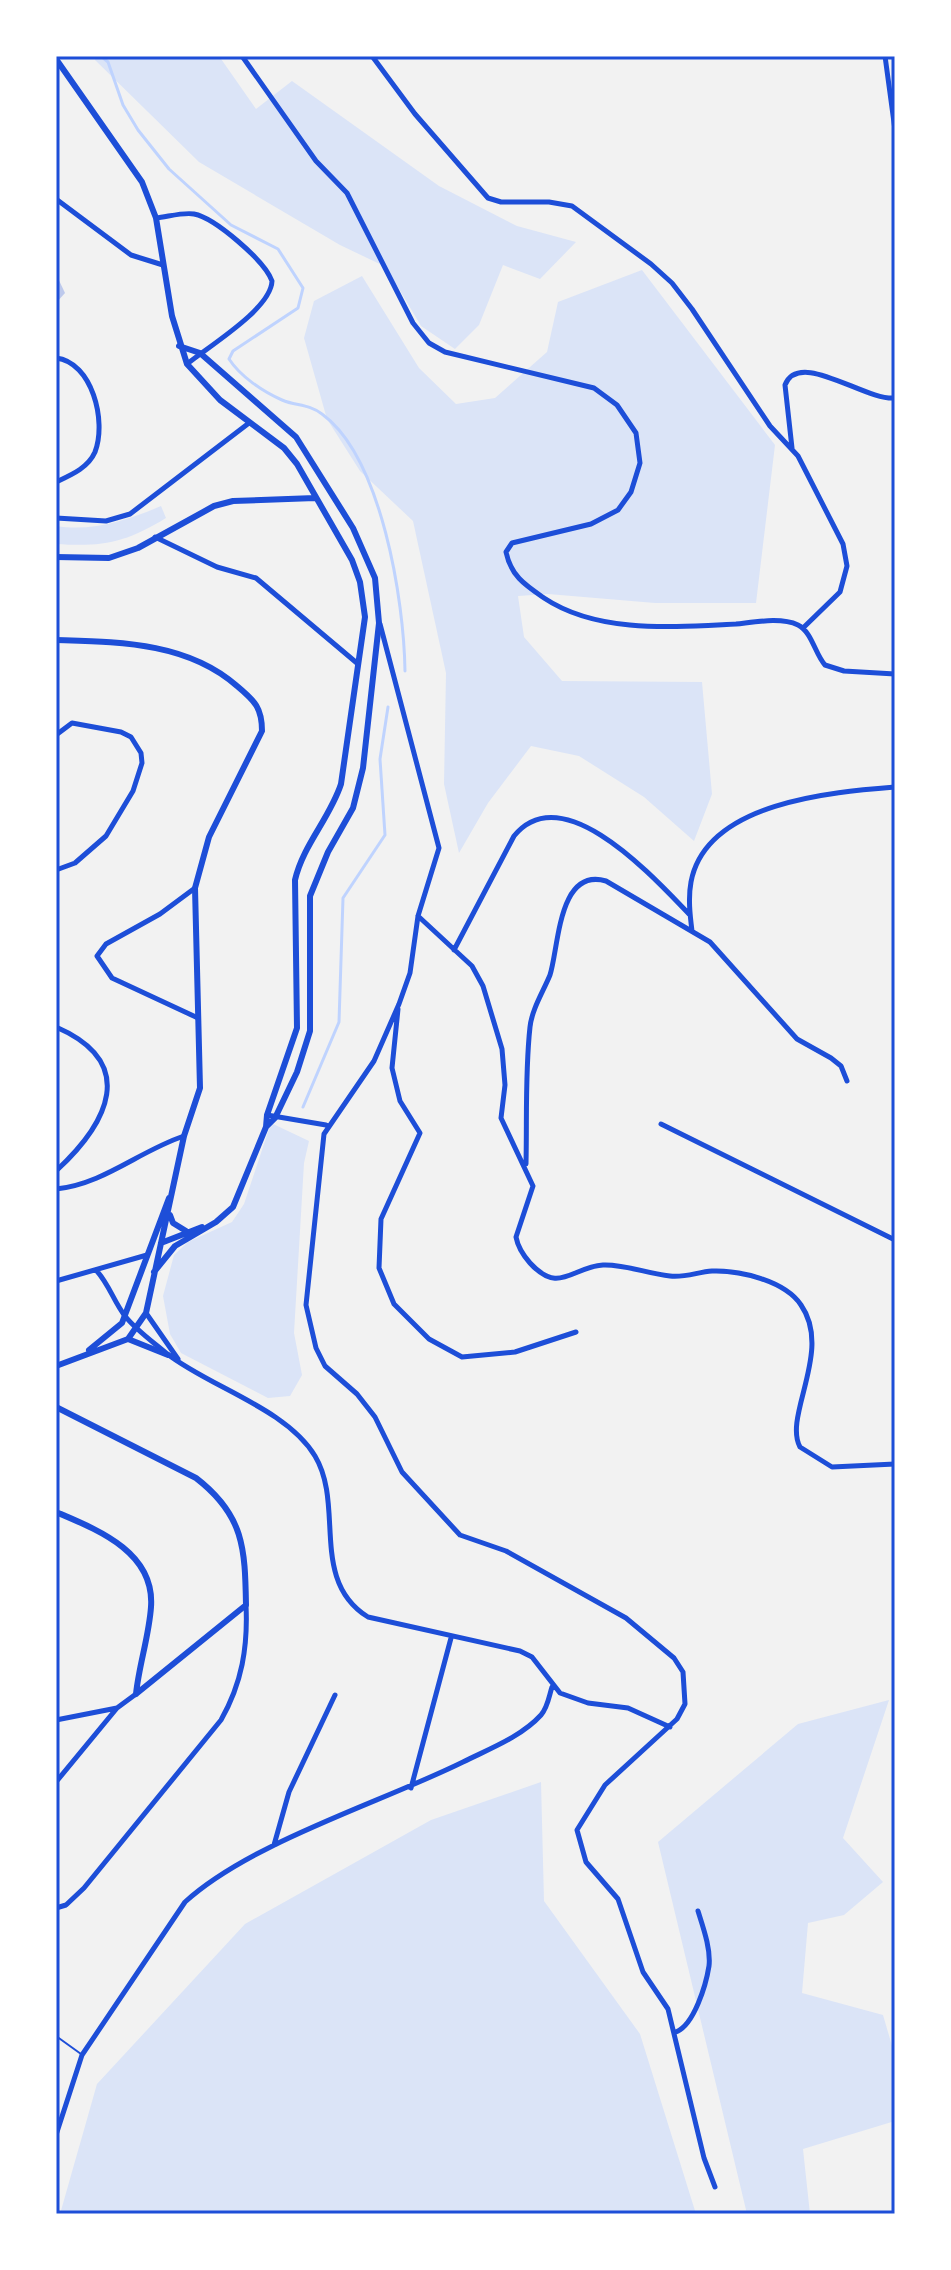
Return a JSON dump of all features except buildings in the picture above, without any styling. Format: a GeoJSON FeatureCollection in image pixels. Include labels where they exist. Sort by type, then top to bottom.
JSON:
{"type":"FeatureCollection","features":[{"type":"Feature","properties":{"kind":"street"},"geometry":{"type":"LineString","coordinates":[[242,56],[316,161],[347,193],[410,318],[429,343],[445,352],[594,388],[617,405],[636,433],[640,463],[631,492],[618,510],[591,524],[512,543],[506,552],[509,565],[521,582],[561,609],[639,625],[790,623],[802,628],[822,663],[828,667],[895,674]]}},
{"type":"Feature","properties":{"kind":"street"},"geometry":{"type":"LineString","coordinates":[[372,56],[393,88],[488,198],[501,202],[549,202],[572,206],[630,247],[672,283],[770,426],[792,448],[843,544],[847,566],[840,592],[802,628]]}},
{"type":"Feature","properties":{"kind":"street"},"geometry":{"type":"LineString","coordinates":[[885,56],[895,130]]}},
{"type":"Feature","properties":{"kind":"street"},"geometry":{"type":"LineString","coordinates":[[56,59],[142,182],[156,218],[179,346],[187,364],[220,400],[284,448],[333,527],[360,582],[365,617],[341,784],[336,801],[299,863],[293,895],[297,1028],[267,1115],[266,1127],[233,1207],[175,1246],[154,1272]]}},
{"type":"Feature","properties":{"kind":"street"},"geometry":{"type":"LineString","coordinates":[[56,199],[131,255],[163,265]]}},
{"type":"Feature","properties":{"kind":"street"},"geometry":{"type":"LineString","coordinates":[[156,218],[194,214],[204,218],[224,230],[270,276],[272,287],[257,308],[187,364]]}},
{"type":"Feature","properties":{"kind":"street"},"geometry":{"type":"LineString","coordinates":[[179,346],[200,353],[296,437],[353,528],[375,578],[379,623],[418,775],[437,829],[439,848],[436,868],[418,916],[410,973],[399,1004],[374,1061],[351,1097],[326,1125],[319,1152],[305,1290],[316,1348],[325,1366],[357,1394],[375,1417],[402,1472],[460,1535],[506,1551],[626,1618],[674,1658],[683,1672],[687,1689],[682,1712],[670,1727],[605,1785],[577,1830],[586,1862],[618,1899],[643,1972],[668,2009],[704,2158],[715,2187]]}},
{"type":"Feature","properties":{"kind":"street"},"geometry":{"type":"LineString","coordinates":[[56,358],[72,361],[89,383],[98,440],[87,464],[56,482]]}},
{"type":"Feature","properties":{"kind":"street"},"geometry":{"type":"LineString","coordinates":[[792,448],[785,392],[787,379],[807,369],[865,395],[895,398]]}},
{"type":"Feature","properties":{"kind":"street"},"geometry":{"type":"LineString","coordinates":[[56,518],[106,521],[130,514],[249,423]]}},
{"type":"Feature","properties":{"kind":"street"},"geometry":{"type":"LineString","coordinates":[[56,557],[109,558],[138,548],[154,536],[233,501],[315,498]]}},
{"type":"Feature","properties":{"kind":"street"},"geometry":{"type":"LineString","coordinates":[[333,527],[353,528]]}},
{"type":"Feature","properties":{"kind":"street"},"geometry":{"type":"LineString","coordinates":[[154,536],[217,567],[256,578],[358,664]]}},
{"type":"Feature","properties":{"kind":"street"},"geometry":{"type":"LineString","coordinates":[[266,1127],[275,1118],[297,1072],[310,1031],[309,920],[314,885],[353,808],[359,786],[379,623]]}},
{"type":"Feature","properties":{"kind":"street"},"geometry":{"type":"LineString","coordinates":[[56,640],[134,643],[211,666],[260,708],[262,731],[209,837],[195,888],[200,1088],[184,1136],[146,1313],[128,1339],[56,1366]]}},
{"type":"Feature","properties":{"kind":"street"},"geometry":{"type":"LineString","coordinates":[[56,735],[78,722],[121,732],[136,744],[142,763],[133,791],[106,836],[75,863],[56,870]]}},
{"type":"Feature","properties":{"kind":"street"},"geometry":{"type":"LineString","coordinates":[[692,932],[690,883],[697,864],[729,829],[784,803],[826,793],[895,787]]}},
{"type":"Feature","properties":{"kind":"street"},"geometry":{"type":"LineString","coordinates":[[454,950],[514,836],[524,824],[542,815],[573,818],[587,827],[656,880],[690,915]]}},
{"type":"Feature","properties":{"kind":"street"},"geometry":{"type":"LineString","coordinates":[[526,1165],[531,1021],[550,975],[563,914],[573,892],[583,883],[606,881],[726,956],[797,1039],[841,1066],[847,1081]]}},
{"type":"Feature","properties":{"kind":"street"},"geometry":{"type":"LineString","coordinates":[[195,888],[160,914],[106,944],[97,956],[112,978],[200,1019]]}},
{"type":"Feature","properties":{"kind":"street"},"geometry":{"type":"LineString","coordinates":[[418,916],[478,974],[488,1000],[504,1073],[501,1118],[526,1165],[533,1192],[516,1237],[518,1247],[536,1269],[559,1279],[603,1265],[671,1276],[723,1272],[773,1283],[796,1299],[809,1322],[810,1375],[794,1430],[800,1447],[832,1467],[895,1464]]}},
{"type":"Feature","properties":{"kind":"street"},"geometry":{"type":"LineString","coordinates":[[294,917],[309,920]]}},
{"type":"Feature","properties":{"kind":"street"},"geometry":{"type":"LineString","coordinates":[[399,1004],[392,1068],[400,1101],[420,1133],[381,1219],[379,1268],[394,1304],[429,1339],[462,1357],[515,1352],[576,1332]]}},
{"type":"Feature","properties":{"kind":"street"},"geometry":{"type":"LineString","coordinates":[[56,1027],[89,1044],[107,1079],[108,1094],[95,1131],[56,1171]]}},
{"type":"Feature","properties":{"kind":"street"},"geometry":{"type":"LineString","coordinates":[[267,1115],[326,1125]]}},
{"type":"Feature","properties":{"kind":"street"},"geometry":{"type":"LineString","coordinates":[[661,1124],[895,1240]]}},
{"type":"Feature","properties":{"kind":"street"},"geometry":{"type":"LineString","coordinates":[[56,1189],[98,1179],[163,1143],[184,1136]]}},
{"type":"Feature","properties":{"kind":"street"},"geometry":{"type":"LineString","coordinates":[[83,1354],[116,1330],[125,1316],[139,1272],[176,1183]]}},
{"type":"Feature","properties":{"kind":"street"},"geometry":{"type":"LineString","coordinates":[[169,1211],[173,1223],[186,1231]]}},
{"type":"Feature","properties":{"kind":"street"},"geometry":{"type":"LineString","coordinates":[[151,1247],[186,1231],[206,1227]]}},
{"type":"Feature","properties":{"kind":"street"},"geometry":{"type":"LineString","coordinates":[[56,1281],[148,1255]]}},
{"type":"Feature","properties":{"kind":"street"},"geometry":{"type":"LineString","coordinates":[[96,1270],[112,1290],[125,1316],[168,1355]]}},
{"type":"Feature","properties":{"kind":"street"},"geometry":{"type":"LineString","coordinates":[[139,1272],[146,1273],[153,1282]]}},
{"type":"Feature","properties":{"kind":"street"},"geometry":{"type":"LineString","coordinates":[[146,1313],[185,1365]]}},
{"type":"Feature","properties":{"kind":"street"},"geometry":{"type":"LineString","coordinates":[[128,1339],[168,1355],[274,1417],[315,1456],[324,1482],[335,1573],[350,1603],[368,1617],[520,1651],[532,1657],[552,1687],[576,1700],[628,1708],[670,1727]]}},
{"type":"Feature","properties":{"kind":"street"},"geometry":{"type":"LineString","coordinates":[[56,1407],[183,1470],[214,1491],[236,1523],[245,1564],[248,1638],[243,1663],[221,1720],[84,1888],[66,1905],[56,1908]]}},
{"type":"Feature","properties":{"kind":"street"},"geometry":{"type":"LineString","coordinates":[[56,1512],[113,1539],[147,1577],[151,1608],[136,1694]]}},
{"type":"Feature","properties":{"kind":"street"},"geometry":{"type":"LineString","coordinates":[[56,1782],[117,1708],[246,1605]]}},
{"type":"Feature","properties":{"kind":"street"},"geometry":{"type":"LineString","coordinates":[[411,1788],[451,1638]]}},
{"type":"Feature","properties":{"kind":"street"},"geometry":{"type":"LineString","coordinates":[[56,2135],[82,2055],[185,1902],[210,1883],[273,1847],[411,1788],[526,1728],[543,1713],[552,1687]]}},
{"type":"Feature","properties":{"kind":"street"},"geometry":{"type":"LineString","coordinates":[[273,1847],[289,1792],[335,1695]]}},
{"type":"Feature","properties":{"kind":"street"},"geometry":{"type":"LineString","coordinates":[[56,1720],[117,1708]]}},
{"type":"Feature","properties":{"kind":"street"},"geometry":{"type":"LineString","coordinates":[[676,2032],[684,2029],[695,2008],[709,1965],[698,1911]]}},
{"type":"Feature","properties":{"kind":"lane"},"geometry":{"type":"LineString","coordinates":[[56,2036],[82,2055]]}},
{"type":"Feature","properties":{"kind":"shaded area"},"geometry":{"type":"Polygon","coordinates":[[[96,56],[219,56],[256,109],[292,81],[439,186],[517,226],[576,242],[540,279],[503,265],[479,325],[455,349],[421,326],[386,267],[340,245],[199,162],[95,60],[96,56]]]}},
{"type":"Feature","properties":{"kind":"shaded area"},"geometry":{"type":"Polygon","coordinates":[[[642,270],[775,445],[756,603],[655,603],[548,594],[518,596],[524,637],[562,681],[702,682],[712,794],[694,841],[644,797],[579,756],[531,746],[488,803],[459,853],[444,784],[446,673],[413,521],[360,471],[327,419],[304,338],[314,301],[362,276],[419,368],[456,404],[495,398],[547,352],[558,302],[642,270]]]}},
{"type":"Feature","properties":{"kind":"shaded area"},"geometry":{"type":"Polygon","coordinates":[[[161,506],[166,518],[126,538],[101,544],[56,544],[56,526],[110,524],[161,506]]]}},
{"type":"Feature","properties":{"kind":"shaded area"},"geometry":{"type":"Polygon","coordinates":[[[271,1123],[309,1141],[304,1163],[294,1333],[302,1375],[290,1396],[268,1398],[181,1353],[170,1334],[163,1296],[174,1255],[188,1242],[232,1222],[244,1204],[271,1123]]]}},
{"type":"Feature","properties":{"kind":"shaded area"},"geometry":{"type":"Polygon","coordinates":[[[889,1700],[843,1838],[883,1882],[844,1915],[808,1923],[802,1993],[883,2015],[895,2056],[895,2121],[803,2149],[810,2214],[747,2214],[658,1842],[798,1724],[889,1700]]]}},
{"type":"Feature","properties":{"kind":"shaded area"},"geometry":{"type":"Polygon","coordinates":[[[541,1782],[544,1901],[640,2034],[696,2214],[60,2214],[97,2084],[245,1924],[431,1820],[541,1782]]]}},
{"type":"Feature","properties":{"kind":"waterway"},"geometry":{"type":"LineString","coordinates":[[101,56],[108,62],[123,105],[138,130],[169,169],[231,225],[278,249],[303,288],[298,308],[233,351],[229,359],[267,393],[322,414],[343,435],[360,463],[386,533],[400,608],[405,671]]}},
{"type":"Feature","properties":{"kind":"waterway"},"geometry":{"type":"LineString","coordinates":[[303,1107],[339,1022],[343,898],[385,835],[380,759],[388,707]]}}]}
